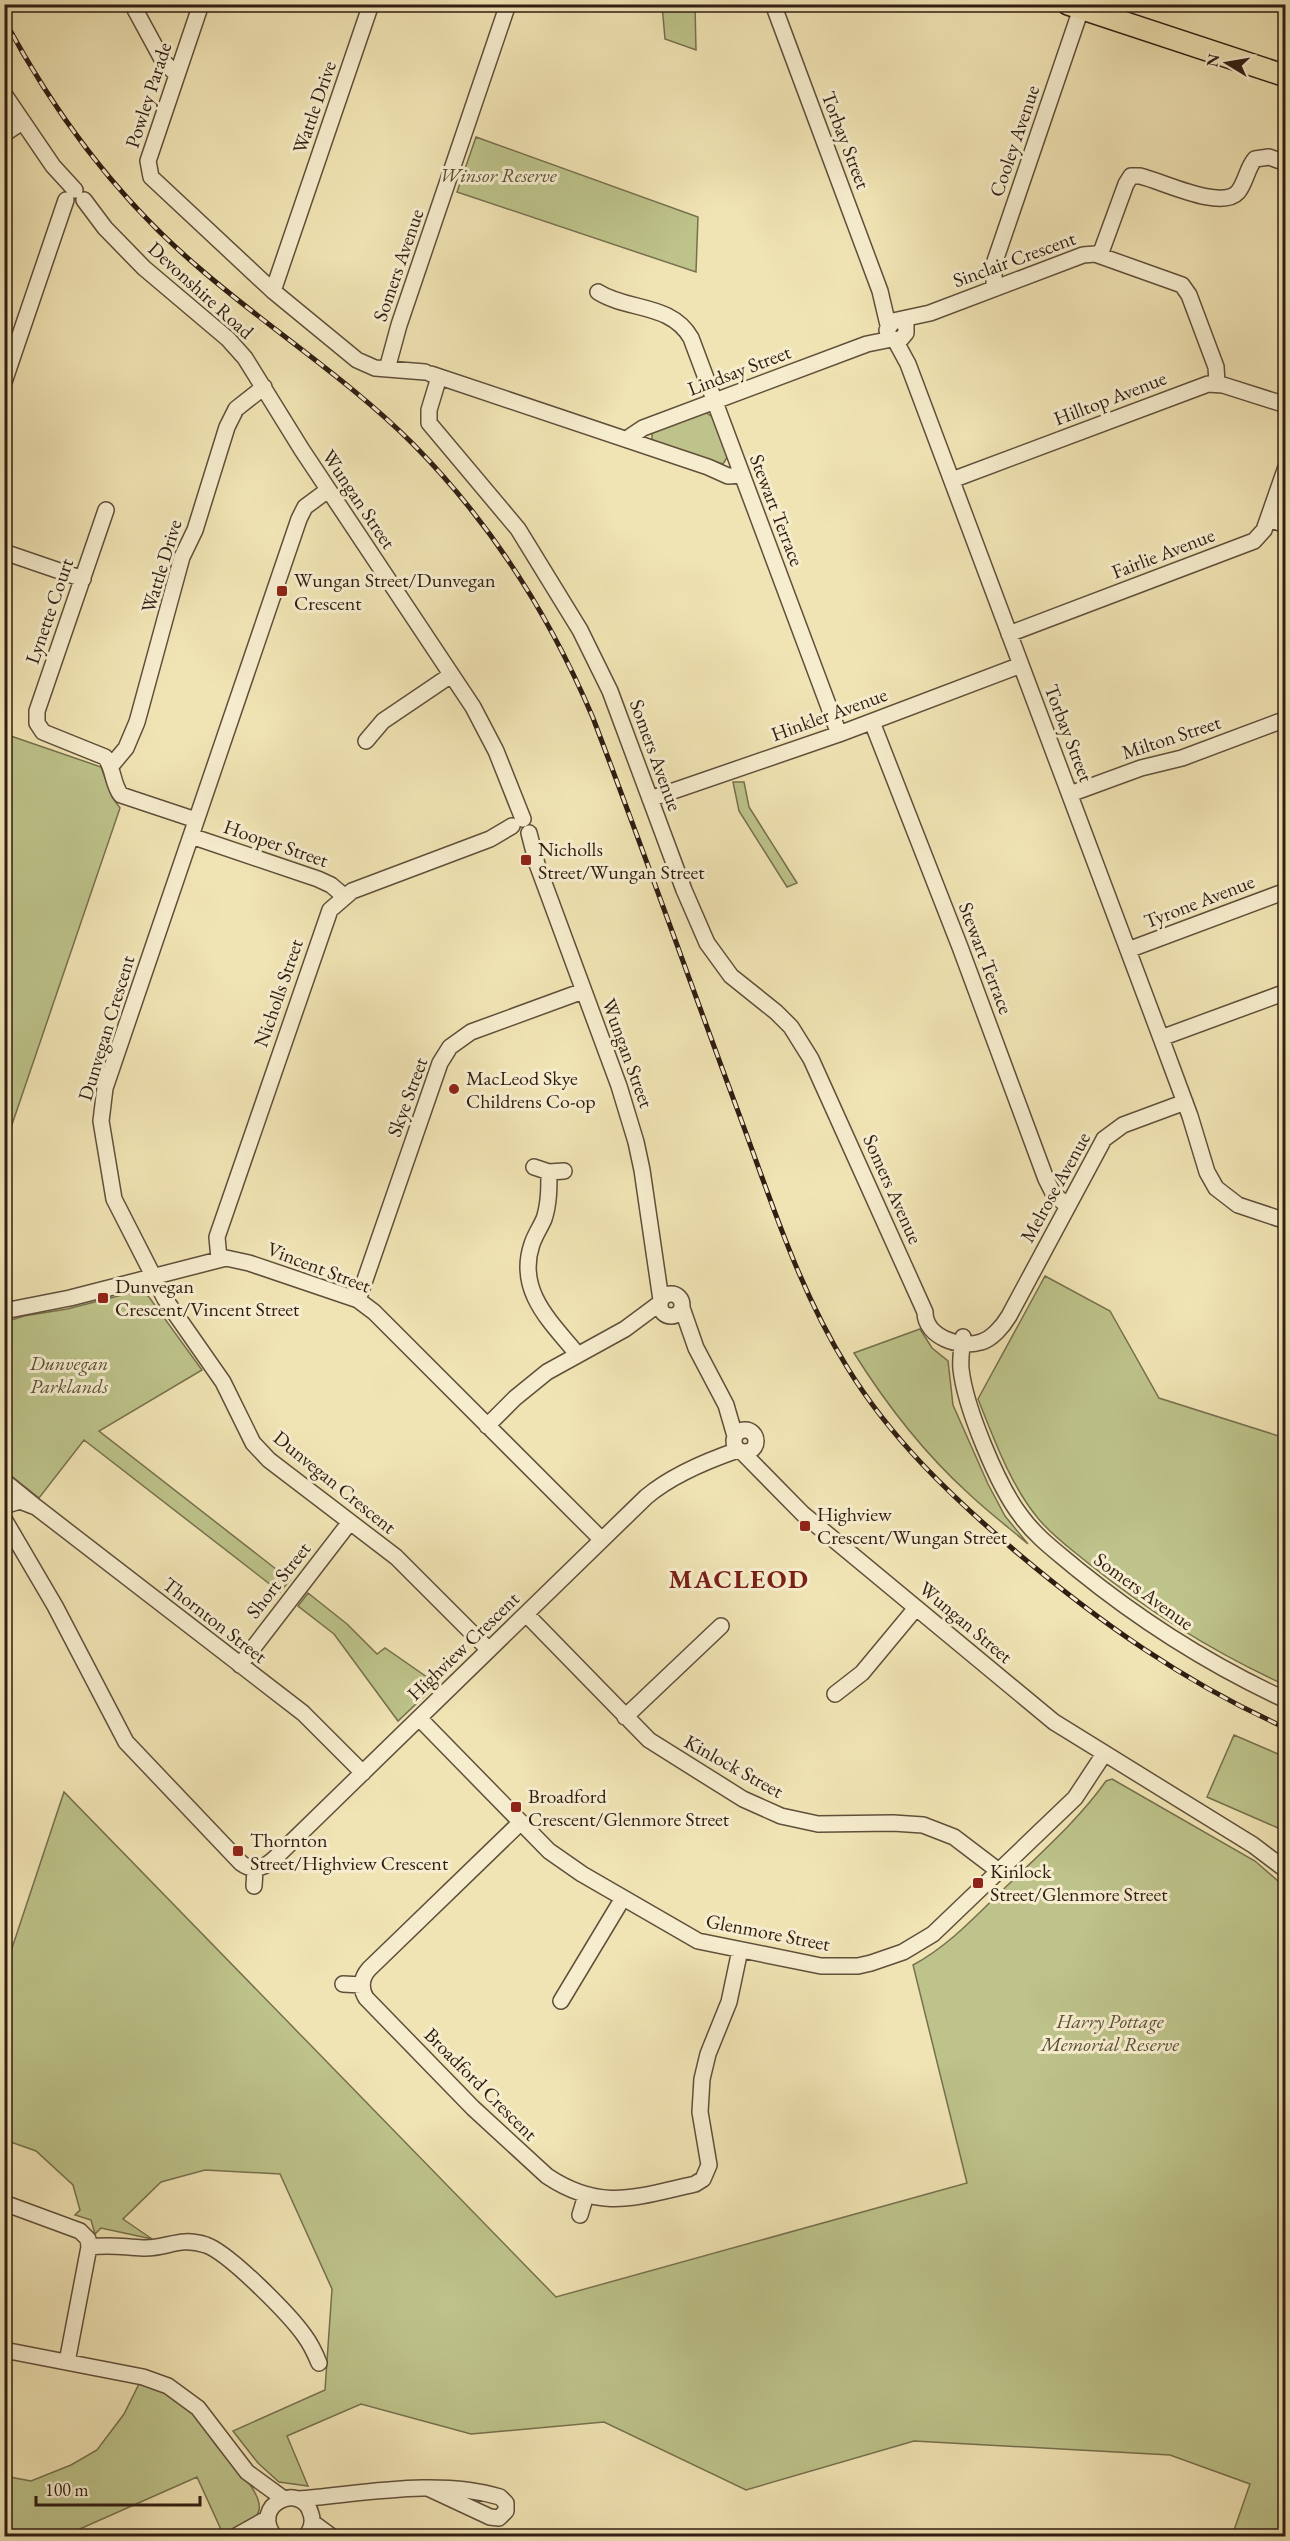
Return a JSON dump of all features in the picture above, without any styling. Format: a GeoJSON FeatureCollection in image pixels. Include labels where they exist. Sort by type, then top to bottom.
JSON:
{"type":"FeatureCollection","features":[{"type":"Feature","properties":{"kind":"highway"},"geometry":{"type":"LineString","coordinates":[[1075,7],[1286,76]]}},
{"type":"Feature","properties":{"kind":"street"},"geometry":{"type":"LineString","coordinates":[[132,4],[163,61],[177,75]]}},
{"type":"Feature","properties":{"kind":"street","name":"Powley Parade"},"geometry":{"type":"LineString","coordinates":[[201,4],[150,153],[148,172],[163,190],[273,291]]}},
{"type":"Feature","properties":{"kind":"street","name":"Wattle Drive"},"geometry":{"type":"LineString","coordinates":[[273,291],[371,4]]}},
{"type":"Feature","properties":{"kind":"street","name":"Somers Avenue"},"geometry":{"type":"LineString","coordinates":[[388,365],[399,326],[508,4]]}},
{"type":"Feature","properties":{"kind":"street","name":"Torbay Street"},"geometry":{"type":"LineString","coordinates":[[773,4],[1187,1109],[1219,1186]]}},
{"type":"Feature","properties":{"kind":"street","name":"Cooley Avenue"},"geometry":{"type":"LineString","coordinates":[[994,288],[994,264],[1075,7]]}},
{"type":"Feature","properties":{"kind":"street"},"geometry":{"type":"LineString","coordinates":[[155,44],[182,60]]}},
{"type":"Feature","properties":{"kind":"street","name":"Devonshire Road"},"geometry":{"type":"LineString","coordinates":[[4,94],[73,200],[105,228],[165,288],[228,339],[246,358],[264,387]]}},
{"type":"Feature","properties":{"kind":"street"},"geometry":{"type":"LineString","coordinates":[[4,127],[20,119]]}},
{"type":"Feature","properties":{"kind":"street"},"geometry":{"type":"LineString","coordinates":[[4,134],[20,119]]}},
{"type":"Feature","properties":{"kind":"street"},"geometry":{"type":"LineString","coordinates":[[1100,255],[1131,176],[1140,176],[1208,197],[1226,199],[1238,192],[1255,159],[1269,157],[1286,162]]}},
{"type":"Feature","properties":{"kind":"street"},"geometry":{"type":"LineString","coordinates":[[4,382],[58,224],[73,200]]}},
{"type":"Feature","properties":{"kind":"street","name":"Sinclair Crescent"},"geometry":{"type":"LineString","coordinates":[[896,330],[930,313],[1083,255],[1100,255],[1182,285],[1189,295],[1216,367],[1217,383]]}},
{"type":"Feature","properties":{"kind":"street"},"geometry":{"type":"LineString","coordinates":[[273,291],[364,365],[388,365],[432,375],[708,467],[739,470]]}},
{"type":"Feature","properties":{"kind":"street","name":"Stewart Terrace"},"geometry":{"type":"LineString","coordinates":[[598,292],[608,298],[652,309],[678,322],[691,338],[838,734]]}},
{"type":"Feature","properties":{"kind":"street","name":"Lindsay Street"},"geometry":{"type":"LineString","coordinates":[[629,440],[643,428],[867,344],[896,330]]}},
{"type":"Feature","properties":{"kind":"street","name":"Somers Avenue"},"geometry":{"type":"LineString","coordinates":[[432,375],[429,423],[518,529],[566,604],[607,682],[684,890],[707,943],[731,976],[791,1027],[811,1059],[925,1312],[942,1328],[968,1340],[965,1386],[971,1413],[1006,1492],[1020,1515],[1042,1539],[1106,1592],[1176,1641],[1286,1700]]}},
{"type":"Feature","properties":{"kind":"street"},"geometry":{"type":"LineString","coordinates":[[1217,383],[1286,405]]}},
{"type":"Feature","properties":{"kind":"street","name":"Hilltop Avenue"},"geometry":{"type":"LineString","coordinates":[[952,480],[1203,385],[1217,383]]}},
{"type":"Feature","properties":{"kind":"street","name":"Wattle Drive"},"geometry":{"type":"LineString","coordinates":[[111,766],[126,748],[137,722],[182,557],[195,530],[227,427],[236,409],[264,387]]}},
{"type":"Feature","properties":{"kind":"street","name":"Wungan Street"},"geometry":{"type":"LineString","coordinates":[[264,387],[328,490],[484,727],[510,789],[519,829],[537,864],[619,1086],[642,1170],[654,1263],[669,1306],[696,1348],[726,1405],[742,1442],[772,1484],[803,1514],[1054,1722],[1253,1845],[1286,1870]]}},
{"type":"Feature","properties":{"kind":"street","name":"Fairlie Avenue"},"geometry":{"type":"LineString","coordinates":[[1009,634],[1247,544],[1261,535],[1286,467]]}},
{"type":"Feature","properties":{"kind":"street","name":"Dunvegan Crescent"},"geometry":{"type":"LineString","coordinates":[[328,490],[305,507],[299,519],[105,1088],[101,1111],[108,1178],[114,1200],[152,1277],[223,1382],[253,1443],[269,1460],[409,1569],[489,1650]]}},
{"type":"Feature","properties":{"kind":"street","name":"Lynette Court"},"geometry":{"type":"LineString","coordinates":[[106,510],[37,711],[38,726],[50,736],[101,753],[111,766]]}},
{"type":"Feature","properties":{"kind":"street"},"geometry":{"type":"LineString","coordinates":[[1268,519],[1286,525]]}},
{"type":"Feature","properties":{"kind":"street"},"geometry":{"type":"LineString","coordinates":[[4,552],[83,579]]}},
{"type":"Feature","properties":{"kind":"street","name":"Hinkler Avenue"},"geometry":{"type":"LineString","coordinates":[[650,799],[872,722],[1021,665]]}},
{"type":"Feature","properties":{"kind":"street"},"geometry":{"type":"LineString","coordinates":[[366,741],[383,721],[451,675]]}},
{"type":"Feature","properties":{"kind":"street","name":"Milton Street"},"geometry":{"type":"LineString","coordinates":[[1070,794],[1141,768],[1182,758],[1286,719]]}},
{"type":"Feature","properties":{"kind":"street","name":"Stewart Terrace"},"geometry":{"type":"LineString","coordinates":[[872,722],[964,958],[1046,1179],[1053,1193],[1067,1206]]}},
{"type":"Feature","properties":{"kind":"street","name":"Hooper Street"},"geometry":{"type":"LineString","coordinates":[[111,766],[117,789],[121,795],[196,820]]}},
{"type":"Feature","properties":{"kind":"street","name":"Nicholls Street"},"geometry":{"type":"LineString","coordinates":[[219,1259],[217,1237],[322,927],[330,910],[344,896],[366,885],[519,829]]}},
{"type":"Feature","properties":{"kind":"street","name":"Hooper Street"},"geometry":{"type":"LineString","coordinates":[[191,836],[326,882],[344,896]]}},
{"type":"Feature","properties":{"kind":"street","name":"Tyrone Avenue"},"geometry":{"type":"LineString","coordinates":[[1128,950],[1286,891]]}},
{"type":"Feature","properties":{"kind":"street","name":"Skye Street"},"geometry":{"type":"LineString","coordinates":[[358,1300],[440,1063],[450,1047],[471,1032],[583,991]]}},
{"type":"Feature","properties":{"kind":"street"},"geometry":{"type":"LineString","coordinates":[[1161,1038],[1286,992]]}},
{"type":"Feature","properties":{"kind":"street","name":"Melrose Avenue"},"geometry":{"type":"LineString","coordinates":[[968,1340],[997,1330],[1009,1316],[1067,1206],[1110,1133],[1123,1125],[1187,1109]]}},
{"type":"Feature","properties":{"kind":"street"},"geometry":{"type":"LineString","coordinates":[[549,1170],[547,1209],[530,1253],[528,1279],[539,1307],[578,1355]]}},
{"type":"Feature","properties":{"kind":"street"},"geometry":{"type":"LineString","coordinates":[[1219,1186],[1246,1200],[1286,1213]]}},
{"type":"Feature","properties":{"kind":"street"},"geometry":{"type":"LineString","coordinates":[[1219,1186],[1238,1205],[1286,1221]]}},
{"type":"Feature","properties":{"kind":"street","name":"Vincent Street"},"geometry":{"type":"LineString","coordinates":[[4,1311],[61,1301],[219,1259],[237,1259],[358,1300],[374,1312],[602,1540]]}},
{"type":"Feature","properties":{"kind":"street"},"geometry":{"type":"LineString","coordinates":[[487,1426],[534,1382],[578,1355],[669,1306]]}},
{"type":"Feature","properties":{"kind":"street","name":"Highview Crescent"},"geometry":{"type":"LineString","coordinates":[[255,1869],[266,1866],[274,1859],[653,1491],[742,1442]]}},
{"type":"Feature","properties":{"kind":"street","name":"Thornton Street"},"geometry":{"type":"LineString","coordinates":[[5,1482],[311,1720],[363,1773]]}},
{"type":"Feature","properties":{"kind":"street"},"geometry":{"type":"LineString","coordinates":[[4,1506],[20,1501],[36,1507]]}},
{"type":"Feature","properties":{"kind":"street"},"geometry":{"type":"LineString","coordinates":[[4,1519],[55,1605],[126,1742],[241,1863],[255,1869],[254,1886]]}},
{"type":"Feature","properties":{"kind":"street","name":"Short Street"},"geometry":{"type":"LineString","coordinates":[[240,1665],[350,1522]]}},
{"type":"Feature","properties":{"kind":"street"},"geometry":{"type":"LineString","coordinates":[[835,1694],[862,1672],[916,1608]]}},
{"type":"Feature","properties":{"kind":"street","name":"Kinlock Street"},"geometry":{"type":"LineString","coordinates":[[526,1614],[625,1717],[662,1750],[763,1808],[781,1816],[818,1824],[923,1825],[954,1837],[999,1872]]}},
{"type":"Feature","properties":{"kind":"street"},"geometry":{"type":"LineString","coordinates":[[625,1717],[721,1626]]}},
{"type":"Feature","properties":{"kind":"street","name":"Glenmore Street"},"geometry":{"type":"LineString","coordinates":[[419,1718],[562,1861],[685,1935],[707,1943],[821,1966],[858,1966],[871,1963],[903,1952],[933,1935],[1075,1798],[1104,1754]]}},
{"type":"Feature","properties":{"kind":"street","name":"Wungan Street"},"geometry":{"type":"LineString","coordinates":[[1145,1778],[1172,1788],[1202,1804],[1256,1836],[1286,1858]]}},
{"type":"Feature","properties":{"kind":"street"},"geometry":{"type":"LineString","coordinates":[[343,1984],[362,1985],[369,1969],[521,1822]]}},
{"type":"Feature","properties":{"kind":"street"},"geometry":{"type":"LineString","coordinates":[[561,2001],[623,1898]]}},
{"type":"Feature","properties":{"kind":"street","name":"Broadford Crescent"},"geometry":{"type":"LineString","coordinates":[[362,1985],[366,1998],[496,2130],[547,2176],[570,2190],[586,2195],[609,2200],[624,2199],[695,2184],[706,2175],[709,2165],[700,2112],[702,2079],[708,2054],[733,1989],[740,1950]]}},
{"type":"Feature","properties":{"kind":"street"},"geometry":{"type":"LineString","coordinates":[[580,2215],[586,2195]]}},
{"type":"Feature","properties":{"kind":"street"},"geometry":{"type":"LineString","coordinates":[[4,2203],[80,2230],[86,2235],[89,2247],[66,2362]]}},
{"type":"Feature","properties":{"kind":"street"},"geometry":{"type":"LineString","coordinates":[[89,2247],[112,2244],[143,2248],[188,2242],[213,2248],[286,2314],[303,2333],[319,2363]]}},
{"type":"Feature","properties":{"kind":"street"},"geometry":{"type":"LineString","coordinates":[[4,2350],[143,2377],[178,2392],[206,2417],[235,2460],[247,2472],[291,2499],[308,2506],[312,2520],[331,2536]]}},
{"type":"Feature","properties":{"kind":"street"},"geometry":{"type":"LineString","coordinates":[[247,2472],[268,2515],[270,2531],[274,2536]]}},
{"type":"Feature","properties":{"kind":"street"},"geometry":{"type":"LineString","coordinates":[[236,2536],[268,2515],[277,2502],[388,2489],[430,2489]]}},
{"type":"Feature","properties":{"kind":"street"},"geometry":{"type":"LineString","coordinates":[[306,2536],[312,2520],[342,2495]]}},
{"type":"Feature","properties":{"kind":"green space"},"geometry":{"type":"Polygon","coordinates":[[[662,5],[695,5],[696,50],[665,39],[662,5]]]}},
{"type":"Feature","properties":{"kind":"green space","name":"Winsor Reserve"},"geometry":{"type":"Polygon","coordinates":[[[476,137],[698,217],[696,272],[457,192],[476,137]]]}},
{"type":"Feature","properties":{"kind":"green space"},"geometry":{"type":"Polygon","coordinates":[[[705,412],[714,418],[728,456],[723,464],[652,441],[654,430],[705,412]]]}},
{"type":"Feature","properties":{"kind":"green space"},"geometry":{"type":"Polygon","coordinates":[[[5,734],[101,767],[112,797],[120,808],[5,1145],[5,734]]]}},
{"type":"Feature","properties":{"kind":"green space"},"geometry":{"type":"Polygon","coordinates":[[[733,782],[744,782],[749,807],[797,883],[787,887],[739,811],[733,782]]]}},
{"type":"Feature","properties":{"kind":"green space"},"geometry":{"type":"Polygon","coordinates":[[[1045,1276],[1110,1311],[1159,1398],[1285,1438],[1285,1685],[1208,1645],[1135,1598],[1055,1536],[1027,1504],[1003,1461],[978,1399],[1045,1276]]]}},
{"type":"Feature","properties":{"kind":"green space","name":"Dunvegan Parklands"},"geometry":{"type":"Polygon","coordinates":[[[142,1292],[149,1297],[202,1370],[99,1431],[290,1580],[280,1592],[84,1440],[39,1498],[5,1471],[5,1322],[142,1292]]]}},
{"type":"Feature","properties":{"kind":"green space"},"geometry":{"type":"Polygon","coordinates":[[[920,1329],[932,1348],[948,1361],[953,1405],[988,1484],[1005,1516],[1028,1544],[975,1500],[936,1461],[892,1409],[854,1353],[920,1329]]]}},
{"type":"Feature","properties":{"kind":"green space"},"geometry":{"type":"Polygon","coordinates":[[[308,1593],[347,1624],[377,1654],[385,1648],[437,1684],[398,1721],[334,1634],[298,1606],[308,1593]]]}},
{"type":"Feature","properties":{"kind":"green space"},"geometry":{"type":"Polygon","coordinates":[[[1234,1735],[1285,1757],[1285,1831],[1207,1797],[1234,1735]]]}},
{"type":"Feature","properties":{"kind":"green space","name":"Harry Pottage Memorial Reserve"},"geometry":{"type":"Polygon","coordinates":[[[1112,1779],[1255,1861],[1285,1887],[1286,2519],[1280,2536],[1232,2536],[1250,2484],[1170,2455],[914,2441],[746,2490],[604,2422],[471,2434],[361,2404],[287,2436],[308,2486],[279,2482],[258,2463],[233,2431],[325,2390],[332,2289],[280,2174],[205,2170],[161,2182],[123,2219],[152,2239],[101,2228],[95,2234],[91,2220],[75,2215],[80,2210],[73,2185],[36,2151],[5,2140],[5,1969],[64,1792],[556,2297],[967,2183],[913,1965],[927,1957],[965,1926],[1061,1833],[1106,1781],[1112,1779]]]}},
{"type":"Feature","properties":{"kind":"green space"},"geometry":{"type":"Polygon","coordinates":[[[140,2382],[155,2387],[184,2404],[202,2421],[216,2445],[244,2476],[256,2494],[259,2510],[254,2520],[240,2530],[224,2536],[197,2477],[64,2536],[5,2536],[4,2476],[31,2481],[71,2465],[97,2450],[124,2414],[140,2382]]]}},
{"type":"Feature","properties":{"kind":"railway"},"geometry":{"type":"LineString","coordinates":[[4,19],[23,54],[66,121],[114,183],[168,240],[198,267],[361,397],[413,444],[468,506],[516,572],[538,607],[558,643],[593,718],[774,1211],[800,1275],[830,1337],[864,1393],[923,1465],[967,1508],[1046,1576],[1110,1626],[1178,1671],[1286,1728]]}},
{"type":"Feature","properties":{"kind":"place","name":"Wungan Street/Dunvegan Crescent"},"geometry":{"type":"Point","coordinates":[282,591]}},
{"type":"Feature","properties":{"kind":"place","name":"Nicholls Street/Wungan Street"},"geometry":{"type":"Point","coordinates":[526,860]}},
{"type":"Feature","properties":{"kind":"place","name":"MacLeod Skye Childrens Co-op"},"geometry":{"type":"Point","coordinates":[454,1089]}},
{"type":"Feature","properties":{"kind":"place","name":"Dunvegan Crescent/Vincent Street"},"geometry":{"type":"Point","coordinates":[103,1298]}},
{"type":"Feature","properties":{"kind":"place","name":"Highview Crescent/Wungan Street"},"geometry":{"type":"Point","coordinates":[805,1526]}},
{"type":"Feature","properties":{"kind":"place","name":"Broadford Crescent/Glenmore Street"},"geometry":{"type":"Point","coordinates":[516,1807]}},
{"type":"Feature","properties":{"kind":"place","name":"Thornton Street/Highview Crescent"},"geometry":{"type":"Point","coordinates":[238,1851]}},
{"type":"Feature","properties":{"kind":"place","name":"Kinlock Street/Glenmore Street"},"geometry":{"type":"Point","coordinates":[978,1883]}},
{"type":"Feature","properties":{"kind":"district","name":"MACLEOD"},"geometry":{"type":"Point","coordinates":[739,1579]}}]}
